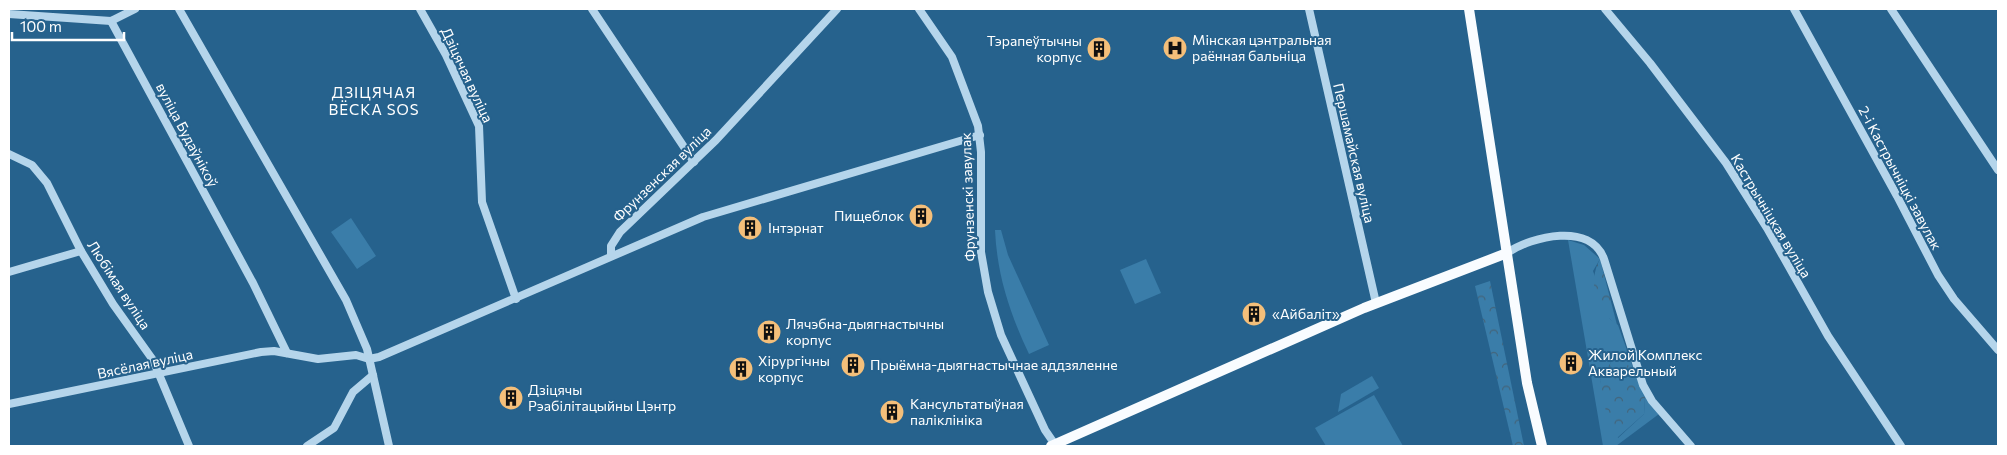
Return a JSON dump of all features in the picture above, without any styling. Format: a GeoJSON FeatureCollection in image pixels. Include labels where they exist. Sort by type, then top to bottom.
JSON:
{"type":"FeatureCollection","features":[{"type":"Feature","properties":{"kind":"main road"},"geometry":{"type":"LineString","coordinates":[[1469,9],[1527,383],[1542,446]]}},
{"type":"Feature","properties":{"kind":"main road"},"geometry":{"type":"LineString","coordinates":[[1054,446],[1376,303],[1507,253]]}},
{"type":"Feature","properties":{"kind":"street"},"geometry":{"type":"LineString","coordinates":[[9,14],[111,21],[135,9]]}},
{"type":"Feature","properties":{"kind":"street"},"geometry":{"type":"LineString","coordinates":[[179,9],[346,300],[363,336],[389,446]]}},
{"type":"Feature","properties":{"kind":"street","name":"Дзіцячая вуліца"},"geometry":{"type":"LineString","coordinates":[[420,9],[446,56],[479,126],[482,202],[516,299]]}},
{"type":"Feature","properties":{"kind":"street"},"geometry":{"type":"LineString","coordinates":[[592,9],[694,162]]}},
{"type":"Feature","properties":{"kind":"street","name":"Фрунзенская вуліца"},"geometry":{"type":"LineString","coordinates":[[611,256],[611,246],[620,232],[694,162],[837,9]]}},
{"type":"Feature","properties":{"kind":"street","name":"Фрунзенскі завулак"},"geometry":{"type":"LineString","coordinates":[[919,9],[954,63],[980,135],[981,252],[988,292],[1001,335],[1054,446]]}},
{"type":"Feature","properties":{"kind":"street","name":"Першамайская вуліца"},"geometry":{"type":"LineString","coordinates":[[1309,9],[1376,303]]}},
{"type":"Feature","properties":{"kind":"street","name":"Кастрычніцкая вуліца"},"geometry":{"type":"LineString","coordinates":[[1605,9],[1650,63],[1726,163],[1767,228],[1828,336],[1901,446]]}},
{"type":"Feature","properties":{"kind":"street","name":"2-і Кастрычніцкі завулак"},"geometry":{"type":"LineString","coordinates":[[1794,9],[1938,274],[1954,299],[1998,350]]}},
{"type":"Feature","properties":{"kind":"street"},"geometry":{"type":"LineString","coordinates":[[1892,9],[1998,170]]}},
{"type":"Feature","properties":{"kind":"street","name":"вуліца Будаўнікоў"},"geometry":{"type":"LineString","coordinates":[[111,21],[253,283],[287,353]]}},
{"type":"Feature","properties":{"kind":"street"},"geometry":{"type":"LineString","coordinates":[[369,359],[388,354],[703,217],[980,135]]}},
{"type":"Feature","properties":{"kind":"street","name":"Любімая вуліца"},"geometry":{"type":"LineString","coordinates":[[9,154],[32,165],[47,183],[81,250],[113,304],[153,360],[189,446]]}},
{"type":"Feature","properties":{"kind":"street"},"geometry":{"type":"LineString","coordinates":[[1507,253],[1522,243],[1564,236],[1586,238],[1597,246],[1604,259],[1643,385],[1652,401],[1691,446]]}},
{"type":"Feature","properties":{"kind":"street"},"geometry":{"type":"LineString","coordinates":[[9,272],[81,250]]}},
{"type":"Feature","properties":{"kind":"street","name":"Вясёлая вуліца"},"geometry":{"type":"LineString","coordinates":[[9,404],[72,393],[157,373],[261,352],[287,353],[318,358],[356,355],[369,359]]}},
{"type":"Feature","properties":{"kind":"street"},"geometry":{"type":"LineString","coordinates":[[307,446],[334,428],[353,392],[373,375]]}},
{"type":"Feature","properties":{"kind":"green space"},"geometry":{"type":"Polygon","coordinates":[[[351,218],[376,256],[357,269],[331,232],[351,218]]]}},
{"type":"Feature","properties":{"kind":"green space"},"geometry":{"type":"Polygon","coordinates":[[[995,230],[1001,230],[1008,255],[1049,345],[1029,354],[1006,294],[998,263],[995,230]]]}},
{"type":"Feature","properties":{"kind":"green space"},"geometry":{"type":"Polygon","coordinates":[[[1568,240],[1584,245],[1600,259],[1593,271],[1610,319],[1618,325],[1638,381],[1659,414],[1616,446],[1603,446],[1568,240]],[[1618,351],[1600,380],[1618,438],[1644,414],[1645,398],[1618,351]]]}},
{"type":"Feature","properties":{"kind":"green space"},"geometry":{"type":"Polygon","coordinates":[[[1146,259],[1161,293],[1135,304],[1120,270],[1146,259]]]}},
{"type":"Feature","properties":{"kind":"green space"},"geometry":{"type":"Polygon","coordinates":[[[1600,259],[1617,325],[1604,311],[1596,295],[1594,277],[1600,259]]]}},
{"type":"Feature","properties":{"kind":"green space"},"geometry":{"type":"Polygon","coordinates":[[[1490,281],[1524,446],[1513,446],[1475,286],[1490,281]]]}},
{"type":"Feature","properties":{"kind":"green space"},"geometry":{"type":"Polygon","coordinates":[[[1618,351],[1623,355],[1645,398],[1644,414],[1617,438],[1606,412],[1600,380],[1618,351]]]}},
{"type":"Feature","properties":{"kind":"green space"},"geometry":{"type":"Polygon","coordinates":[[[1372,376],[1379,388],[1338,412],[1341,394],[1372,376]]]}},
{"type":"Feature","properties":{"kind":"green space"},"geometry":{"type":"Polygon","coordinates":[[[1374,395],[1403,446],[1326,446],[1315,428],[1374,395]]]}},
{"type":"Feature","properties":{"kind":"place","name":"Мінская цэнтральная раённая бальніца"},"geometry":{"type":"Point","coordinates":[1175,48]}},
{"type":"Feature","properties":{"kind":"place","name":"Тэрапеўтычны корпус"},"geometry":{"type":"Point","coordinates":[1099,49]}},
{"type":"Feature","properties":{"kind":"place","name":"Пищеблок"},"geometry":{"type":"Point","coordinates":[921,216]}},
{"type":"Feature","properties":{"kind":"place","name":"Інтэрнат"},"geometry":{"type":"Point","coordinates":[750,228]}},
{"type":"Feature","properties":{"kind":"place","name":"«Айбаліт»"},"geometry":{"type":"Point","coordinates":[1254,314]}},
{"type":"Feature","properties":{"kind":"place","name":"Лячэбна-дыягнастычны корпус"},"geometry":{"type":"Point","coordinates":[769,332]}},
{"type":"Feature","properties":{"kind":"place","name":"Жилой Комплекс Акварельный"},"geometry":{"type":"Point","coordinates":[1571,363]}},
{"type":"Feature","properties":{"kind":"place","name":"Прыёмна-дыягнастычнае аддзяленне"},"geometry":{"type":"Point","coordinates":[853,365]}},
{"type":"Feature","properties":{"kind":"place","name":"Хірургічны корпус"},"geometry":{"type":"Point","coordinates":[741,369]}},
{"type":"Feature","properties":{"kind":"place","name":"Дзіцячы Рэабілітацыйны Цэнтр"},"geometry":{"type":"Point","coordinates":[511,398]}},
{"type":"Feature","properties":{"kind":"place","name":"Кансультатыўная паліклініка"},"geometry":{"type":"Point","coordinates":[892,412]}},
{"type":"Feature","properties":{"kind":"district","name":"ДЗІЦЯЧАЯ ВЁСКА SOS"},"geometry":{"type":"Point","coordinates":[374,102]}}]}
